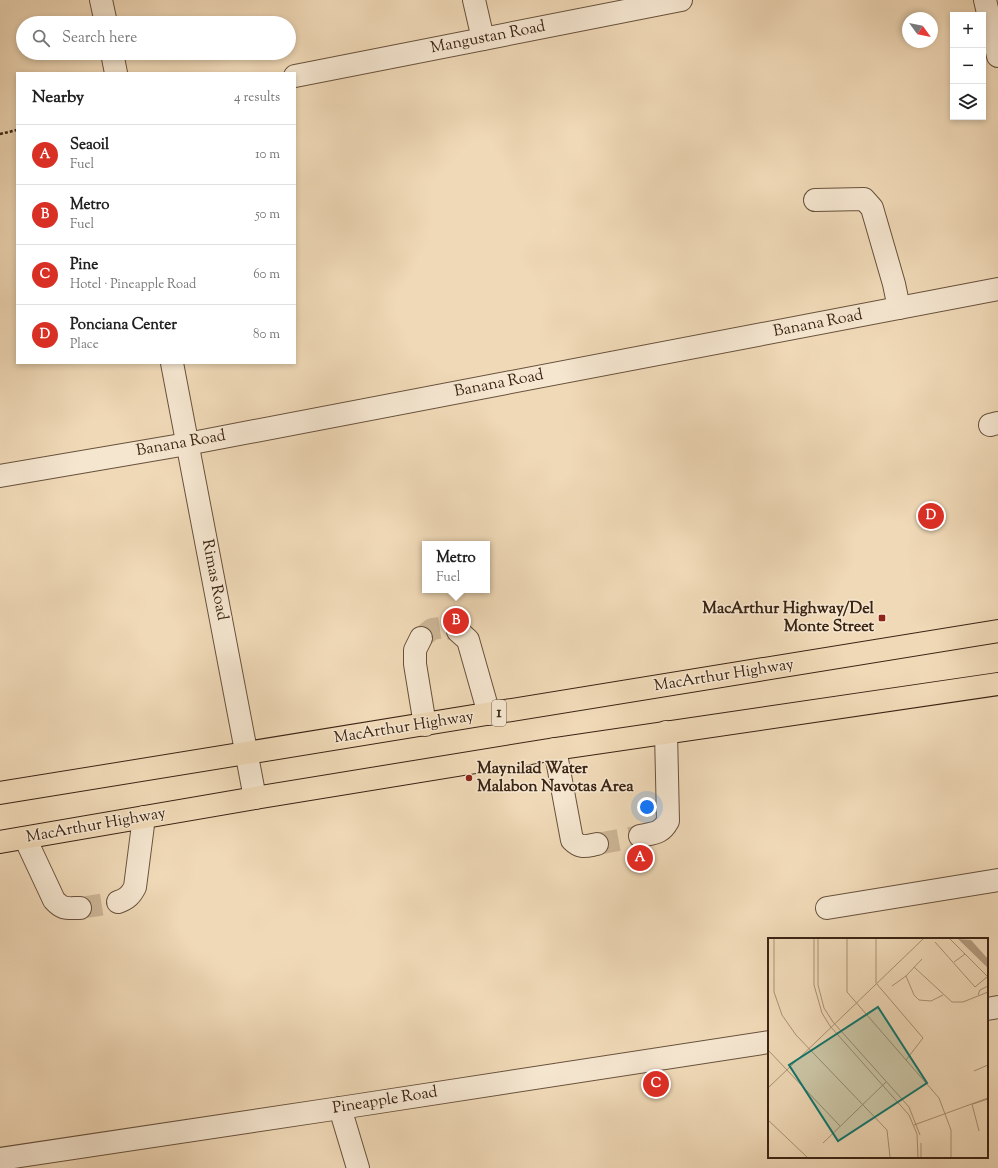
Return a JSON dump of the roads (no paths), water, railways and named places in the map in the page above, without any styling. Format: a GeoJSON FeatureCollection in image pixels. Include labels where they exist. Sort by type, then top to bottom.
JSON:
{"type":"FeatureCollection","features":[{"type":"Feature","properties":{"kind":"highway","name":"MacArthur Highway"},"geometry":{"type":"LineString","coordinates":[[0,793],[998,631]]}},
{"type":"Feature","properties":{"kind":"highway","name":"MacArthur Highway"},"geometry":{"type":"LineString","coordinates":[[0,842],[255,798],[555,749],[998,684]]}},
{"type":"Feature","properties":{"kind":"street"},"geometry":{"type":"LineString","coordinates":[[101,0],[104,16]]}},
{"type":"Feature","properties":{"kind":"street"},"geometry":{"type":"LineString","coordinates":[[474,0],[482,39]]}},
{"type":"Feature","properties":{"kind":"street","name":"Mangustan Road"},"geometry":{"type":"LineString","coordinates":[[296,76],[681,0]]}},
{"type":"Feature","properties":{"kind":"street"},"geometry":{"type":"LineString","coordinates":[[985,0],[998,56]]}},
{"type":"Feature","properties":{"kind":"street"},"geometry":{"type":"LineString","coordinates":[[113,60],[116,72]]}},
{"type":"Feature","properties":{"kind":"street"},"geometry":{"type":"LineString","coordinates":[[815,200],[864,199],[872,208],[894,284],[899,308]]}},
{"type":"Feature","properties":{"kind":"street","name":"Banana Road"},"geometry":{"type":"LineString","coordinates":[[0,476],[187,444],[998,289]]}},
{"type":"Feature","properties":{"kind":"street","name":"Rimas Road"},"geometry":{"type":"LineString","coordinates":[[172,364],[255,798]]}},
{"type":"Feature","properties":{"kind":"street"},"geometry":{"type":"LineString","coordinates":[[458,631],[468,640],[489,714]]}},
{"type":"Feature","properties":{"kind":"street"},"geometry":{"type":"LineString","coordinates":[[421,638],[414,650],[425,724]]}},
{"type":"Feature","properties":{"kind":"street"},"geometry":{"type":"LineString","coordinates":[[640,836],[657,833],[664,829],[668,821],[666,732]]}},
{"type":"Feature","properties":{"kind":"street"},"geometry":{"type":"LineString","coordinates":[[555,749],[572,840],[578,845],[584,847],[597,844]]}},
{"type":"Feature","properties":{"kind":"street"},"geometry":{"type":"LineString","coordinates":[[118,902],[126,899],[131,894],[135,886],[144,817]]}},
{"type":"Feature","properties":{"kind":"street"},"geometry":{"type":"LineString","coordinates":[[25,838],[54,900],[63,908],[80,908]]}},
{"type":"Feature","properties":{"kind":"street"},"geometry":{"type":"LineString","coordinates":[[827,908],[998,880]]}},
{"type":"Feature","properties":{"kind":"street"},"geometry":{"type":"LineString","coordinates":[[988,1009],[998,1007]]}},
{"type":"Feature","properties":{"kind":"street","name":"Pineapple Road"},"geometry":{"type":"LineString","coordinates":[[0,1159],[768,1042]]}},
{"type":"Feature","properties":{"kind":"street"},"geometry":{"type":"LineString","coordinates":[[340,1108],[358,1168]]}},
{"type":"Feature","properties":{"kind":"tunnel"},"geometry":{"type":"LineString","coordinates":[[421,638],[432,629],[445,627],[458,631]]}},
{"type":"Feature","properties":{"kind":"tunnel"},"geometry":{"type":"LineString","coordinates":[[597,844],[640,836]]}},
{"type":"Feature","properties":{"kind":"tunnel"},"geometry":{"type":"LineString","coordinates":[[80,908],[118,902]]}},
{"type":"Feature","properties":{"kind":"place","name":"Ponciana Center"},"geometry":{"type":"Point","coordinates":[931,516]}},
{"type":"Feature","properties":{"kind":"place","name":"MacArthur Highway/Del Monte Street"},"geometry":{"type":"Point","coordinates":[882,618]}},
{"type":"Feature","properties":{"kind":"place","name":"Metro"},"geometry":{"type":"Point","coordinates":[456,621]}},
{"type":"Feature","properties":{"kind":"place","name":"Maynilad Water Malabon Navotas Area"},"geometry":{"type":"Point","coordinates":[469,778]}},
{"type":"Feature","properties":{"kind":"place","name":"Seaoil"},"geometry":{"type":"Point","coordinates":[640,858]}},
{"type":"Feature","properties":{"kind":"place","name":"Pine"},"geometry":{"type":"Point","coordinates":[656,1084]}}]}
